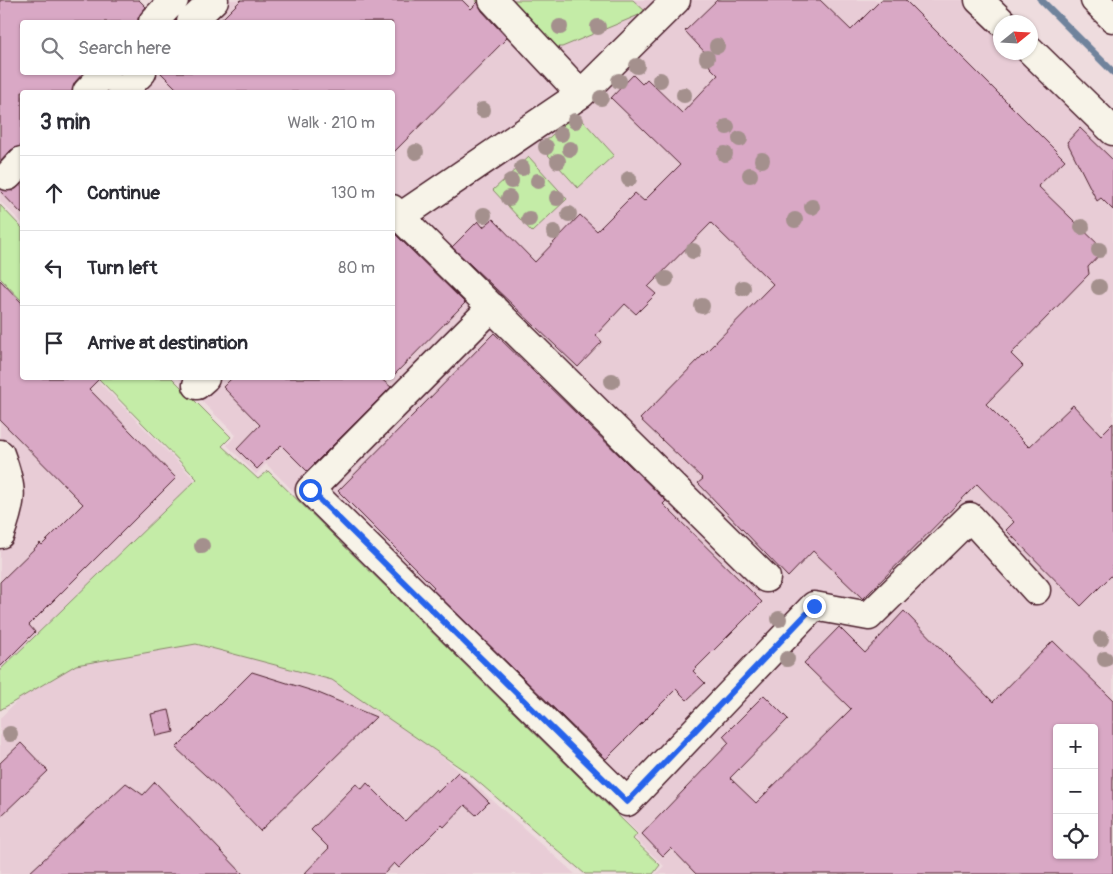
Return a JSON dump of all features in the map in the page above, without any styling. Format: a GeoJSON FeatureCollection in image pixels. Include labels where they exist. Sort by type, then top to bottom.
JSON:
{"type":"FeatureCollection","features":[{"type":"Feature","properties":{"kind":"main road"},"geometry":{"type":"LineString","coordinates":[[193,20],[214,0]]}},
{"type":"Feature","properties":{"kind":"main road"},"geometry":{"type":"LineString","coordinates":[[493,0],[581,94]]}},
{"type":"Feature","properties":{"kind":"main road"},"geometry":{"type":"LineString","coordinates":[[676,0],[581,94],[396,213],[766,578]]}},
{"type":"Feature","properties":{"kind":"main road"},"geometry":{"type":"LineString","coordinates":[[979,0],[995,15]]}},
{"type":"Feature","properties":{"kind":"main road"},"geometry":{"type":"LineString","coordinates":[[1095,0],[1113,18]]}},
{"type":"Feature","properties":{"kind":"main road"},"geometry":{"type":"LineString","coordinates":[[1038,58],[1113,131]]}},
{"type":"Feature","properties":{"kind":"main road"},"geometry":{"type":"LineString","coordinates":[[89,90],[103,75]]}},
{"type":"Feature","properties":{"kind":"main road"},"geometry":{"type":"LineString","coordinates":[[124,90],[139,75]]}},
{"type":"Feature","properties":{"kind":"main road"},"geometry":{"type":"LineString","coordinates":[[492,308],[310,490],[627,802],[814,606],[869,616],[970,517],[1036,590]]}},
{"type":"Feature","properties":{"kind":"main road"},"geometry":{"type":"LineString","coordinates":[[0,454],[10,479],[11,505],[0,534]]}},
{"type":"Feature","properties":{"kind":"shaded area"},"geometry":{"type":"Polygon","coordinates":[[[185,0],[963,0],[993,30],[993,60],[1023,60],[1113,149],[1113,874],[656,874],[664,866],[635,838],[639,834],[266,464],[256,474],[227,445],[236,435],[180,380],[395,380],[395,90],[95,90],[110,75],[395,75],[395,20],[165,20],[185,0]]]}},
{"type":"Feature","properties":{"kind":"shaded area"},"geometry":{"type":"Polygon","coordinates":[[[20,166],[20,221],[0,201],[0,187],[20,166]]]}},
{"type":"Feature","properties":{"kind":"shaded area"},"geometry":{"type":"Polygon","coordinates":[[[0,279],[20,300],[20,380],[97,380],[203,488],[0,685],[0,279]]]}},
{"type":"Feature","properties":{"kind":"shaded area"},"geometry":{"type":"Polygon","coordinates":[[[203,635],[339,671],[462,773],[575,874],[0,874],[0,718],[32,686],[83,656],[203,635]]]}},
{"type":"Feature","properties":{"kind":"green space"},"geometry":{"type":"Polygon","coordinates":[[[475,0],[633,0],[646,12],[562,47],[528,47],[475,0]]]}},
{"type":"Feature","properties":{"kind":"green space"},"geometry":{"type":"Polygon","coordinates":[[[576,113],[614,155],[578,188],[540,146],[576,113]]]}},
{"type":"Feature","properties":{"kind":"green space"},"geometry":{"type":"Polygon","coordinates":[[[529,157],[567,199],[532,232],[493,190],[529,157]]]}},
{"type":"Feature","properties":{"kind":"green space"},"geometry":{"type":"Polygon","coordinates":[[[0,205],[20,226],[20,299],[0,278],[0,205]]]}},
{"type":"Feature","properties":{"kind":"green space"},"geometry":{"type":"Polygon","coordinates":[[[100,380],[174,380],[231,437],[222,446],[258,479],[268,471],[637,834],[633,839],[660,865],[653,874],[585,874],[468,773],[332,680],[196,644],[76,665],[0,710],[0,670],[197,479],[100,380]]]}},
{"type":"Feature","properties":{"kind":"building"},"geometry":{"type":"Polygon","coordinates":[[[0,0],[139,0],[146,7],[138,20],[20,20],[20,75],[81,75],[75,82],[73,90],[20,90],[20,147],[11,150],[0,162],[0,0]]]}},
{"type":"Feature","properties":{"kind":"building"},"geometry":{"type":"Polygon","coordinates":[[[241,0],[462,0],[471,9],[478,2],[482,11],[507,38],[395,151],[395,90],[178,90],[163,75],[395,75],[395,20],[221,20],[241,0]]]}},
{"type":"Feature","properties":{"kind":"building"},"geometry":{"type":"Polygon","coordinates":[[[717,0],[820,0],[851,30],[881,0],[905,0],[1065,160],[1038,186],[1104,250],[1088,267],[1089,274],[1011,354],[1023,366],[986,404],[1029,447],[1073,405],[1101,435],[1113,423],[1113,574],[1081,606],[1006,530],[1014,522],[977,484],[863,599],[813,551],[788,577],[698,483],[703,479],[640,419],[773,284],[711,223],[648,287],[656,294],[636,314],[625,304],[596,335],[602,342],[578,367],[452,247],[478,221],[483,227],[493,219],[535,262],[580,215],[597,231],[635,193],[644,201],[680,165],[611,98],[633,75],[642,84],[647,79],[682,113],[718,75],[710,67],[709,64],[712,60],[685,31],[717,0]]]}},
{"type":"Feature","properties":{"kind":"building"},"geometry":{"type":"Polygon","coordinates":[[[1080,128],[1113,160],[1113,210],[1101,198],[1097,201],[1067,142],[1080,128]]]}},
{"type":"Feature","properties":{"kind":"building"},"geometry":{"type":"Polygon","coordinates":[[[20,185],[20,212],[0,189],[13,191],[20,185]]]}},
{"type":"Feature","properties":{"kind":"building"},"geometry":{"type":"Polygon","coordinates":[[[395,234],[465,303],[395,374],[395,234]]]}},
{"type":"Feature","properties":{"kind":"building"},"geometry":{"type":"Polygon","coordinates":[[[0,280],[20,301],[20,380],[98,380],[89,389],[176,478],[29,625],[35,632],[0,667],[0,582],[40,543],[42,545],[83,504],[0,420],[0,280]]]}},
{"type":"Feature","properties":{"kind":"building"},"geometry":{"type":"Polygon","coordinates":[[[494,333],[666,501],[663,504],[762,602],[693,671],[705,683],[687,700],[676,689],[606,759],[432,589],[434,587],[338,491],[494,333]]]}},
{"type":"Feature","properties":{"kind":"building"},"geometry":{"type":"Polygon","coordinates":[[[230,380],[382,380],[391,387],[307,471],[281,445],[257,469],[237,449],[260,425],[223,387],[230,380]]]}},
{"type":"Feature","properties":{"kind":"building"},"geometry":{"type":"Polygon","coordinates":[[[904,611],[993,702],[1053,641],[1113,700],[1113,874],[696,874],[671,848],[663,856],[642,834],[729,743],[723,736],[764,695],[788,719],[730,778],[756,803],[851,709],[804,663],[839,627],[865,653],[904,611]]]}},
{"type":"Feature","properties":{"kind":"building"},"geometry":{"type":"Polygon","coordinates":[[[252,672],[316,692],[376,717],[260,831],[219,788],[176,748],[252,672]]]}},
{"type":"Feature","properties":{"kind":"building"},"geometry":{"type":"Polygon","coordinates":[[[169,710],[174,732],[156,736],[151,714],[169,710]]]}},
{"type":"Feature","properties":{"kind":"building"},"geometry":{"type":"Polygon","coordinates":[[[21,743],[48,771],[0,817],[0,763],[21,743]]]}},
{"type":"Feature","properties":{"kind":"building"},"geometry":{"type":"Polygon","coordinates":[[[458,772],[489,802],[476,815],[465,805],[399,868],[394,863],[384,874],[304,874],[329,848],[311,830],[356,784],[362,789],[367,783],[405,821],[436,789],[438,792],[458,772]]]}},
{"type":"Feature","properties":{"kind":"building"},"geometry":{"type":"Polygon","coordinates":[[[155,782],[243,874],[28,874],[126,783],[143,795],[155,782]]]}},
{"type":"Feature","properties":{"kind":"waterway"},"geometry":{"type":"LineString","coordinates":[[1041,0],[1113,72]]}},
{"type":"Feature","properties":{"kind":"route"},"geometry":{"type":"LineString","coordinates":[[310,490],[627,802],[814,606]]}}]}
